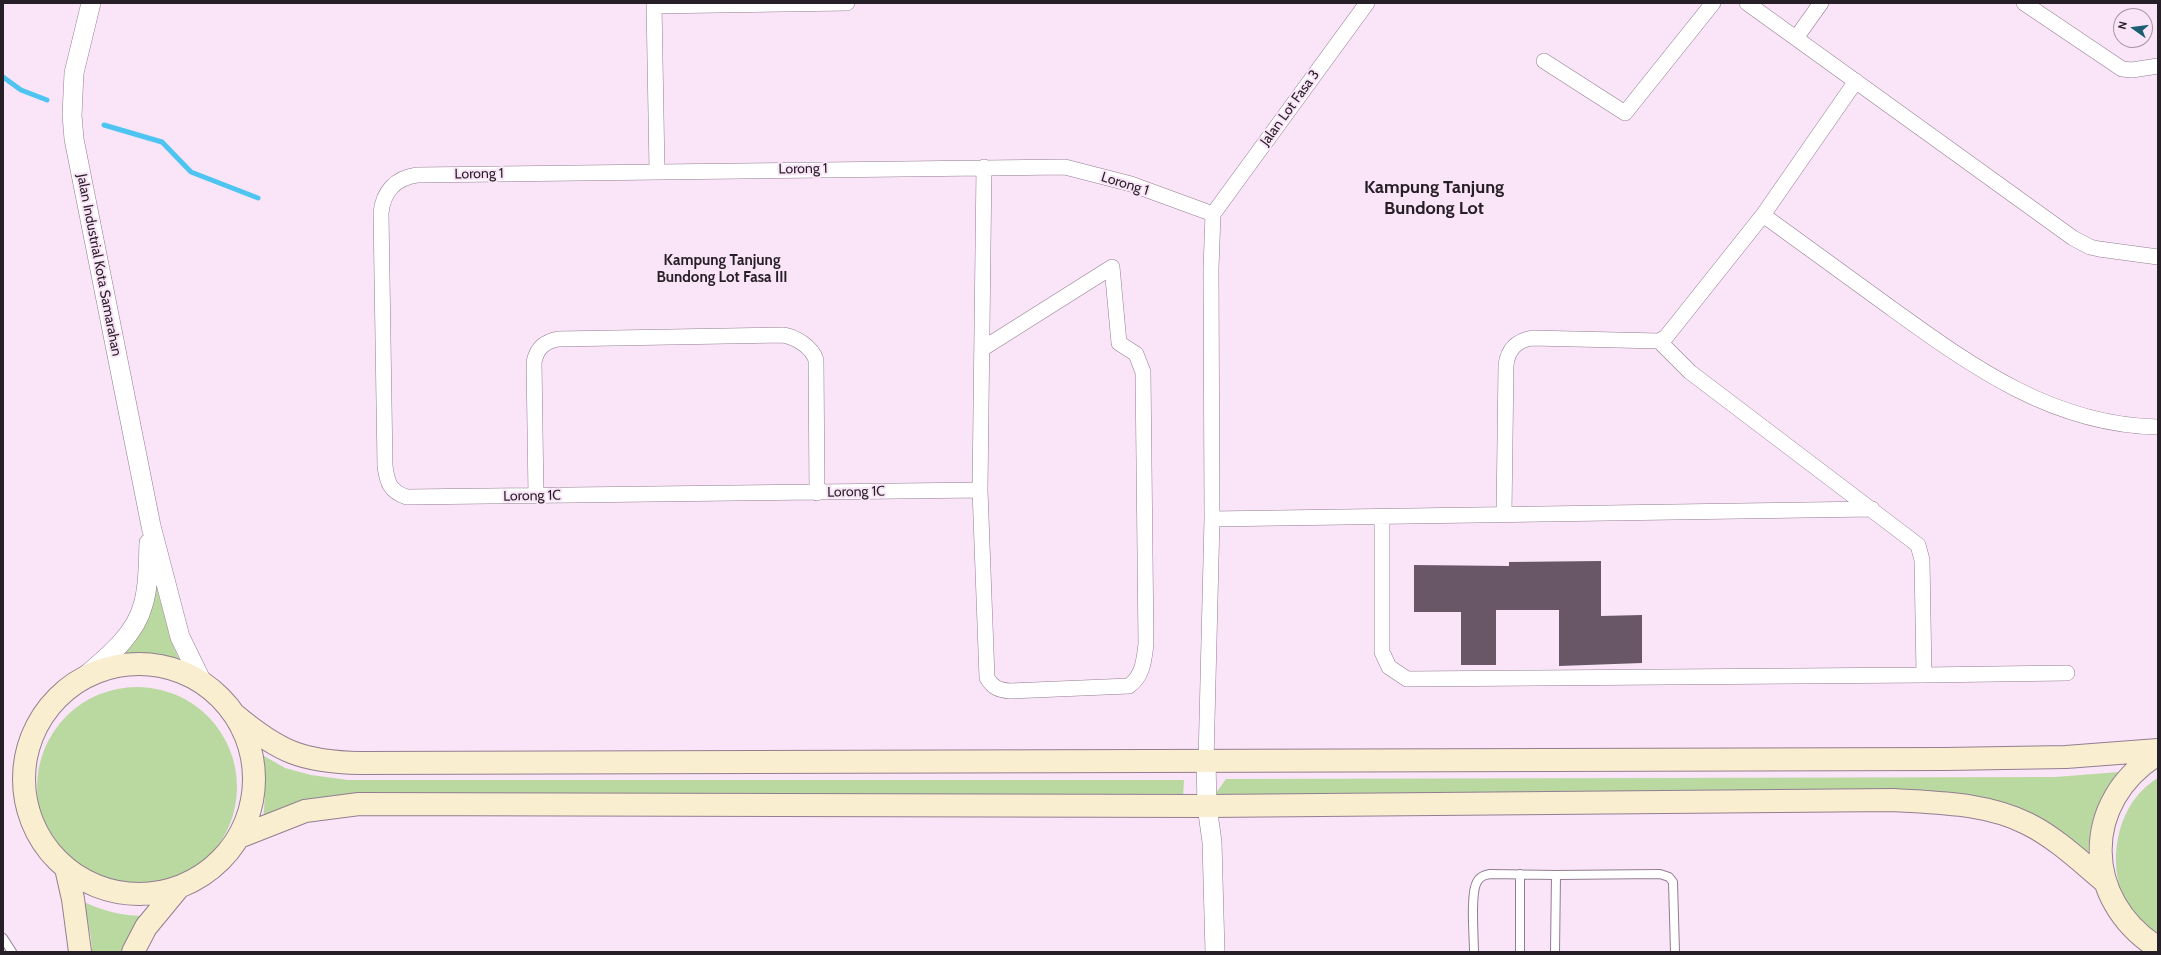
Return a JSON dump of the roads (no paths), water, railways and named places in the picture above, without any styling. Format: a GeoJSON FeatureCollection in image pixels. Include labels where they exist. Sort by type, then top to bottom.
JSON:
{"type":"FeatureCollection","features":[{"type":"Feature","properties":{"kind":"main road"},"geometry":{"type":"LineString","coordinates":[[235,715],[249,744],[254,775],[251,807],[239,836],[223,858],[203,876],[179,887],[145,894],[122,893],[95,886],[66,868],[50,852],[38,834],[32,820],[25,792],[25,769],[29,747],[37,726],[49,708],[83,678],[106,669],[130,664],[149,664],[180,671],[202,682],[220,697],[235,715],[263,738],[275,745],[305,757],[342,763],[2033,758],[2158,750]]}},
{"type":"Feature","properties":{"kind":"main road"},"geometry":{"type":"LineString","coordinates":[[2158,754],[2146,761],[2130,776],[2116,794],[2107,813],[2102,835],[2101,856],[2104,881],[2113,901],[2126,922],[2143,938],[2158,948]]}},
{"type":"Feature","properties":{"kind":"main road"},"geometry":{"type":"LineString","coordinates":[[239,836],[318,808],[359,804],[1207,806],[1894,800],[1941,803],[1987,809],[2028,824],[2058,843],[2104,881]]}},
{"type":"Feature","properties":{"kind":"main road"},"geometry":{"type":"LineString","coordinates":[[66,868],[74,899],[80,952]]}},
{"type":"Feature","properties":{"kind":"main road"},"geometry":{"type":"LineString","coordinates":[[133,952],[146,927],[179,887]]}},
{"type":"Feature","properties":{"kind":"street","name":"Jalan Industrial Kota Samarahan"},"geometry":{"type":"LineString","coordinates":[[91,3],[74,72],[72,108],[74,139],[150,526],[180,637],[202,682]]}},
{"type":"Feature","properties":{"kind":"street"},"geometry":{"type":"LineString","coordinates":[[657,171],[654,4],[847,3]]}},
{"type":"Feature","properties":{"kind":"street","name":"Jalan Lot Fasa 3"},"geometry":{"type":"LineString","coordinates":[[1213,214],[1367,3]]}},
{"type":"Feature","properties":{"kind":"street"},"geometry":{"type":"LineString","coordinates":[[1544,61],[1625,113],[1713,3]]}},
{"type":"Feature","properties":{"kind":"street"},"geometry":{"type":"LineString","coordinates":[[1748,3],[2073,238],[2090,247],[2158,257]]}},
{"type":"Feature","properties":{"kind":"street"},"geometry":{"type":"LineString","coordinates":[[1796,38],[1821,3]]}},
{"type":"Feature","properties":{"kind":"street"},"geometry":{"type":"LineString","coordinates":[[2024,3],[2122,69],[2132,70],[2158,66]]}},
{"type":"Feature","properties":{"kind":"street"},"geometry":{"type":"LineString","coordinates":[[1504,514],[1506,365],[1508,355],[1512,347],[1519,342],[1532,338],[1659,341],[1666,337],[1675,328],[1763,215],[1856,81]]}},
{"type":"Feature","properties":{"kind":"street"},"geometry":{"type":"LineString","coordinates":[[982,350],[1112,267],[1119,343],[1136,354],[1143,372],[1146,644],[1143,666],[1136,681],[1129,686],[1010,691],[998,689],[992,685],[987,678],[985,670],[980,490],[984,167]]}},
{"type":"Feature","properties":{"kind":"street","name":"Lorong 1"},"geometry":{"type":"LineString","coordinates":[[389,188],[402,179],[417,176],[657,171],[1065,167],[1131,184],[1213,214]]}},
{"type":"Feature","properties":{"kind":"street","name":"Lorong 1C"},"geometry":{"type":"LineString","coordinates":[[389,188],[383,199],[381,213],[385,466],[389,486],[399,495],[407,497],[536,496],[980,490]]}},
{"type":"Feature","properties":{"kind":"street"},"geometry":{"type":"LineString","coordinates":[[1213,214],[1211,269],[1212,519],[1206,761],[1207,806],[1212,842],[1215,952]]}},
{"type":"Feature","properties":{"kind":"street"},"geometry":{"type":"LineString","coordinates":[[1763,215],[1948,349],[2011,388],[2038,400],[2115,424],[2158,427]]}},
{"type":"Feature","properties":{"kind":"street"},"geometry":{"type":"LineString","coordinates":[[536,496],[534,362],[540,347],[545,343],[558,339],[783,335],[803,344],[809,349],[816,360],[817,493]]}},
{"type":"Feature","properties":{"kind":"street"},"geometry":{"type":"LineString","coordinates":[[1659,341],[1687,370],[1911,538],[1918,545],[1922,554],[1924,675]]}},
{"type":"Feature","properties":{"kind":"street"},"geometry":{"type":"LineString","coordinates":[[1212,519],[1872,509]]}},
{"type":"Feature","properties":{"kind":"street"},"geometry":{"type":"LineString","coordinates":[[1382,517],[1382,652],[1389,667],[1407,679],[2067,673]]}},
{"type":"Feature","properties":{"kind":"street","name":"Jalan Industrial Kota Samarahan"},"geometry":{"type":"LineString","coordinates":[[83,678],[107,657],[131,631],[143,605],[148,575],[150,526]]}},
{"type":"Feature","properties":{"kind":"lane"},"geometry":{"type":"LineString","coordinates":[[1474,952],[1474,892],[1476,882],[1482,876],[1490,874],[1660,874],[1669,877],[1673,882],[1675,952]]}},
{"type":"Feature","properties":{"kind":"lane"},"geometry":{"type":"LineString","coordinates":[[1520,874],[1520,952]]}},
{"type":"Feature","properties":{"kind":"lane"},"geometry":{"type":"LineString","coordinates":[[1555,952],[1556,875]]}},
{"type":"Feature","properties":{"kind":"lane"},"geometry":{"type":"LineString","coordinates":[[3,938],[12,952]]}},
{"type":"Feature","properties":{"kind":"waterway"},"geometry":{"type":"LineString","coordinates":[[3,77],[21,90],[47,100]]}},
{"type":"Feature","properties":{"kind":"waterway"},"geometry":{"type":"LineString","coordinates":[[104,125],[162,142],[191,172],[258,198]]}},
{"type":"Feature","properties":{"kind":"district","name":"Kampung Tanjung Bundong Lot"},"geometry":{"type":"Point","coordinates":[1434,198]}},
{"type":"Feature","properties":{"kind":"district","name":"Kampung Tanjung Bundong Lot Fasa III"},"geometry":{"type":"Point","coordinates":[722,270]}}]}
